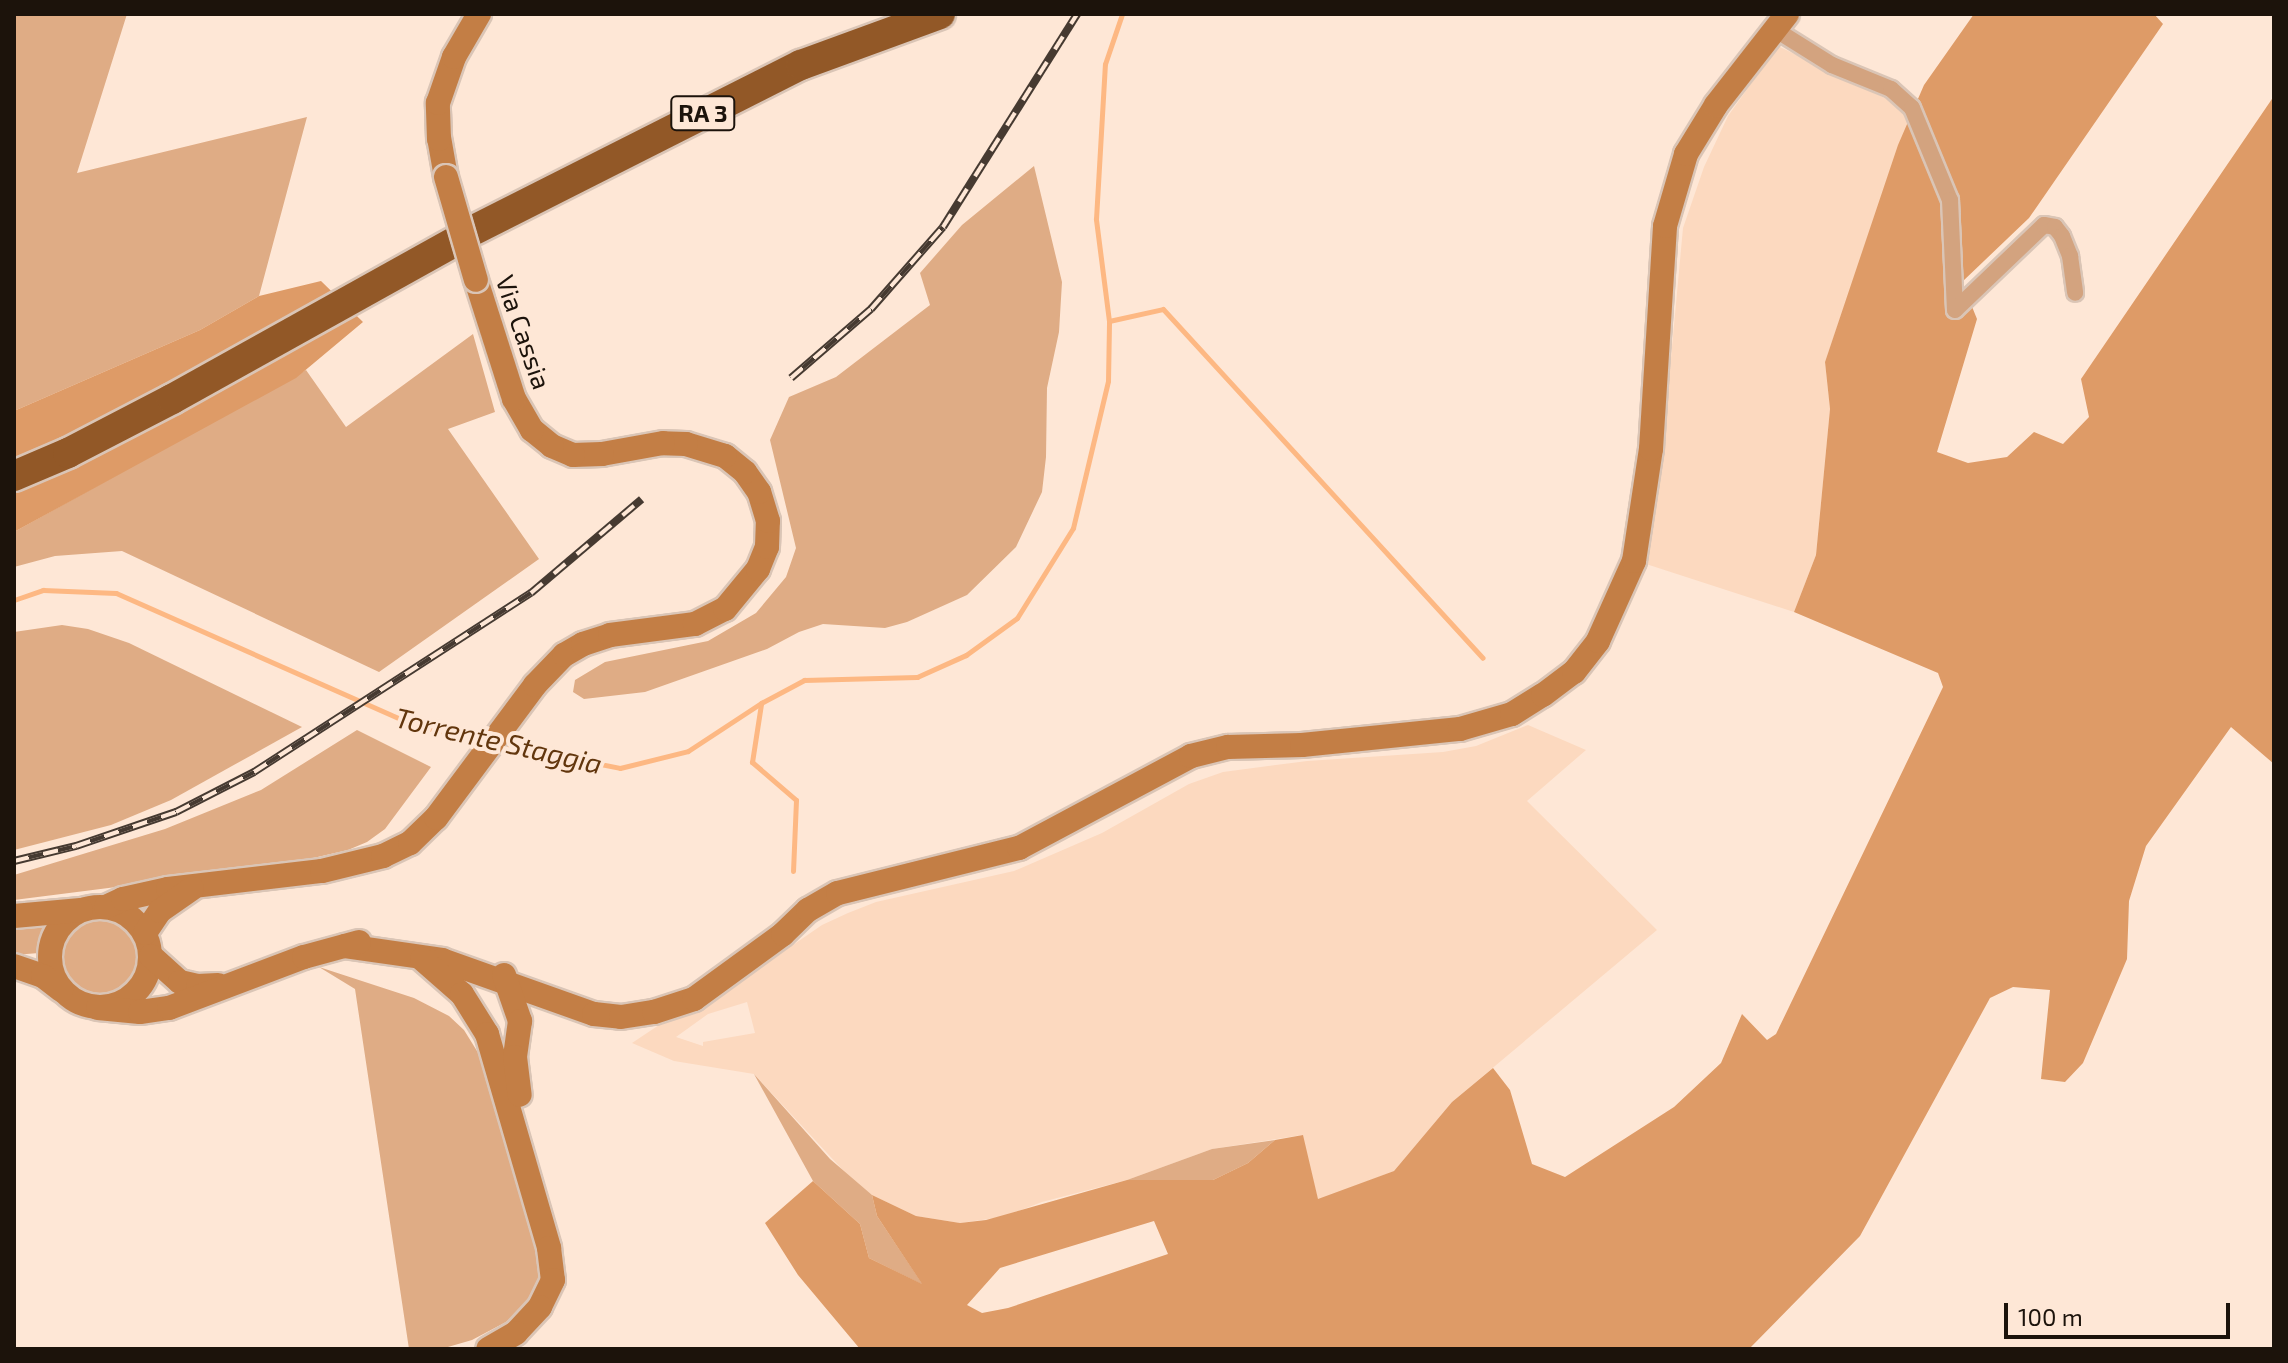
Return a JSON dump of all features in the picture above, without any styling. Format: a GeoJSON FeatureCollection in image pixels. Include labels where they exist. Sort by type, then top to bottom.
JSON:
{"type":"FeatureCollection","features":[{"type":"Feature","properties":{"kind":"highway","name":"RA 3"},"geometry":{"type":"LineString","coordinates":[[14,455],[460,228],[795,49],[886,14]]}},
{"type":"Feature","properties":{"kind":"highway","name":"RA 3"},"geometry":{"type":"LineString","coordinates":[[14,476],[68,453],[172,399],[460,228],[801,65],[940,14]]}},
{"type":"Feature","properties":{"kind":"main road","name":"Via Cassia"},"geometry":{"type":"LineString","coordinates":[[14,916],[106,907],[123,899],[197,886],[322,871],[383,856],[410,843],[458,790],[535,685],[564,655],[601,637],[695,624],[725,609],[758,569],[767,547],[768,521],[759,492],[745,472],[725,456],[674,443],[602,454],[573,455],[552,446],[532,430],[514,399],[446,177],[439,139],[438,103],[454,57],[479,14]]}},
{"type":"Feature","properties":{"kind":"main road"},"geometry":{"type":"LineString","coordinates":[[427,950],[452,963],[594,1014],[637,1016],[687,1003],[783,934],[808,910],[846,890],[966,863],[1034,842],[1191,756],[1228,747],[1302,745],[1439,732],[1500,719],[1566,679],[1602,634],[1634,561],[1643,520],[1651,449],[1665,226],[1686,154],[1716,105],[1781,22]]}},
{"type":"Feature","properties":{"kind":"main road"},"geometry":{"type":"LineString","coordinates":[[783,934],[853,903],[980,875],[1046,853],[1187,773],[1229,759],[1302,745]]}},
{"type":"Feature","properties":{"kind":"main road","name":"Via Cassia"},"geometry":{"type":"LineString","coordinates":[[98,1008],[114,1006],[141,988],[148,944],[168,904],[197,886]]}},
{"type":"Feature","properties":{"kind":"main road"},"geometry":{"type":"LineString","coordinates":[[106,907],[128,916],[167,974],[185,984],[228,984]]}},
{"type":"Feature","properties":{"kind":"main road"},"geometry":{"type":"LineString","coordinates":[[62,990],[53,976],[51,945],[62,924],[81,910]]}},
{"type":"Feature","properties":{"kind":"main road"},"geometry":{"type":"LineString","coordinates":[[14,966],[43,976],[84,1005],[140,1012],[169,1008],[304,957],[345,946],[470,952],[578,994],[612,1003],[658,999],[715,982]]}},
{"type":"Feature","properties":{"kind":"main road"},"geometry":{"type":"LineString","coordinates":[[427,950],[462,994],[489,1040],[545,1228],[553,1280]]}},
{"type":"Feature","properties":{"kind":"main road"},"geometry":{"type":"LineString","coordinates":[[488,1349],[516,1333],[532,1319],[553,1280],[557,1241],[517,1077],[515,1057],[521,1029],[509,984]]}},
{"type":"Feature","properties":{"kind":"main road"},"geometry":{"type":"LineString","coordinates":[[521,1029],[554,1001]]}},
{"type":"Feature","properties":{"kind":"street"},"geometry":{"type":"LineString","coordinates":[[1781,22],[1832,65],[1891,89],[1912,108],[1950,200],[1955,310],[2044,225],[2055,227],[2062,236],[2070,256],[2075,293]]}},
{"type":"Feature","properties":{"kind":"shaded area"},"geometry":{"type":"Polygon","coordinates":[[[14,14],[127,14],[77,173],[307,117],[259,296],[200,330],[14,411],[14,14]]]}},
{"type":"Feature","properties":{"kind":"shaded area"},"geometry":{"type":"Polygon","coordinates":[[[1974,14],[2154,14],[2163,24],[2029,218],[1962,282],[1977,319],[1937,452],[1968,463],[2007,457],[2034,432],[2063,444],[2089,417],[2081,379],[2274,96],[2274,764],[2231,727],[2146,846],[2129,901],[2127,959],[2083,1063],[2065,1082],[2041,1079],[2050,990],[2013,987],[1990,998],[1860,1236],[1749,1349],[860,1349],[798,1275],[765,1223],[813,1181],[860,1224],[869,1258],[922,1284],[877,1216],[872,1195],[916,1216],[960,1223],[986,1220],[1127,1180],[1213,1180],[1248,1163],[1275,1140],[1303,1135],[1318,1199],[1394,1171],[1452,1102],[1493,1068],[1510,1090],[1532,1164],[1565,1177],[1674,1107],[1721,1063],[1742,1014],[1767,1040],[1776,1034],[1943,687],[1938,673],[1794,612],[1816,555],[1830,409],[1825,362],[1898,145],[1924,85],[1974,14]],[[1154,1221],[1000,1268],[967,1305],[982,1313],[1008,1308],[1168,1254],[1154,1221]]]}},
{"type":"Feature","properties":{"kind":"shaded area"},"geometry":{"type":"Polygon","coordinates":[[[1778,46],[1893,102],[1910,117],[1825,362],[1830,409],[1816,555],[1794,612],[1643,563],[1660,477],[1683,228],[1704,167],[1728,116],[1778,46]]]}},
{"type":"Feature","properties":{"kind":"shaded area"},"geometry":{"type":"Polygon","coordinates":[[[1034,166],[1062,282],[1059,332],[1047,388],[1042,492],[1016,547],[967,595],[907,622],[885,628],[823,624],[799,632],[767,649],[645,692],[584,699],[573,692],[575,680],[605,662],[708,641],[756,613],[786,577],[796,548],[770,440],[789,397],[836,377],[930,305],[920,273],[962,225],[1034,166]]]}},
{"type":"Feature","properties":{"kind":"shaded area"},"geometry":{"type":"Polygon","coordinates":[[[321,281],[363,322],[296,378],[14,532],[14,411],[200,330],[259,296],[321,281]]]}},
{"type":"Feature","properties":{"kind":"shaded area"},"geometry":{"type":"Polygon","coordinates":[[[473,334],[495,412],[448,429],[539,559],[379,672],[122,551],[55,556],[14,567],[14,532],[306,370],[346,427],[473,334]]]}},
{"type":"Feature","properties":{"kind":"shaded area"},"geometry":{"type":"Polygon","coordinates":[[[62,625],[88,629],[129,643],[302,727],[171,800],[111,825],[14,850],[14,632],[62,625]]]}},
{"type":"Feature","properties":{"kind":"shaded area"},"geometry":{"type":"Polygon","coordinates":[[[1528,725],[1586,750],[1527,801],[1657,930],[1452,1102],[1394,1171],[1318,1200],[1302,1135],[1212,1149],[1127,1180],[1042,1202],[1003,1217],[960,1223],[916,1216],[872,1195],[852,1180],[754,1074],[674,1061],[632,1043],[671,1017],[710,1002],[822,925],[848,913],[876,902],[1014,871],[1102,833],[1189,784],[1223,772],[1307,761],[1443,752],[1476,746],[1528,725]],[[747,1002],[708,1014],[676,1037],[703,1046],[703,1042],[755,1033],[747,1002]]]}},
{"type":"Feature","properties":{"kind":"shaded area"},"geometry":{"type":"Polygon","coordinates":[[[357,730],[431,767],[385,829],[367,842],[348,850],[274,867],[14,900],[14,875],[165,829],[261,790],[357,730]]]}},
{"type":"Feature","properties":{"kind":"shaded area"},"geometry":{"type":"Polygon","coordinates":[[[101,917],[116,920],[129,928],[137,941],[140,956],[137,971],[129,984],[116,992],[101,995],[86,992],[73,984],[65,971],[62,956],[65,941],[73,928],[86,920],[101,917]]]}},
{"type":"Feature","properties":{"kind":"shaded area"},"geometry":{"type":"Polygon","coordinates":[[[49,924],[39,953],[14,955],[14,926],[49,924]]]}},
{"type":"Feature","properties":{"kind":"shaded area"},"geometry":{"type":"Polygon","coordinates":[[[319,967],[414,998],[449,1016],[464,1030],[490,1072],[537,1224],[541,1275],[526,1305],[506,1322],[472,1340],[441,1349],[409,1349],[355,989],[319,967]]]}},
{"type":"Feature","properties":{"kind":"shaded area"},"geometry":{"type":"Polygon","coordinates":[[[754,1074],[830,1159],[872,1195],[877,1216],[923,1285],[869,1258],[860,1224],[813,1181],[754,1074]]]}},
{"type":"Feature","properties":{"kind":"shaded area"},"geometry":{"type":"Polygon","coordinates":[[[1275,1140],[1248,1163],[1213,1180],[1127,1180],[1212,1149],[1275,1140]]]}},
{"type":"Feature","properties":{"kind":"waterway","name":"Torrente Staggia"},"geometry":{"type":"LineString","coordinates":[[499,744],[620,768],[688,751],[761,703],[804,680],[917,677],[966,655],[1017,618],[1073,528],[1108,381],[1109,321],[1096,219],[1105,64],[1122,14]]}},
{"type":"Feature","properties":{"kind":"waterway"},"geometry":{"type":"LineString","coordinates":[[1109,321],[1163,309],[1483,658]]}},
{"type":"Feature","properties":{"kind":"waterway","name":"Torrente Staggia"},"geometry":{"type":"LineString","coordinates":[[14,600],[43,590],[116,593],[414,725],[485,741]]}},
{"type":"Feature","properties":{"kind":"waterway"},"geometry":{"type":"LineString","coordinates":[[761,704],[752,762],[796,800],[793,871]]}},
{"type":"Feature","properties":{"kind":"railway"},"geometry":{"type":"LineString","coordinates":[[791,378],[871,309],[943,227],[1077,14]]}},
{"type":"Feature","properties":{"kind":"railway"},"geometry":{"type":"LineString","coordinates":[[14,861],[76,846],[176,812],[254,772],[531,593],[642,499]]}}]}
